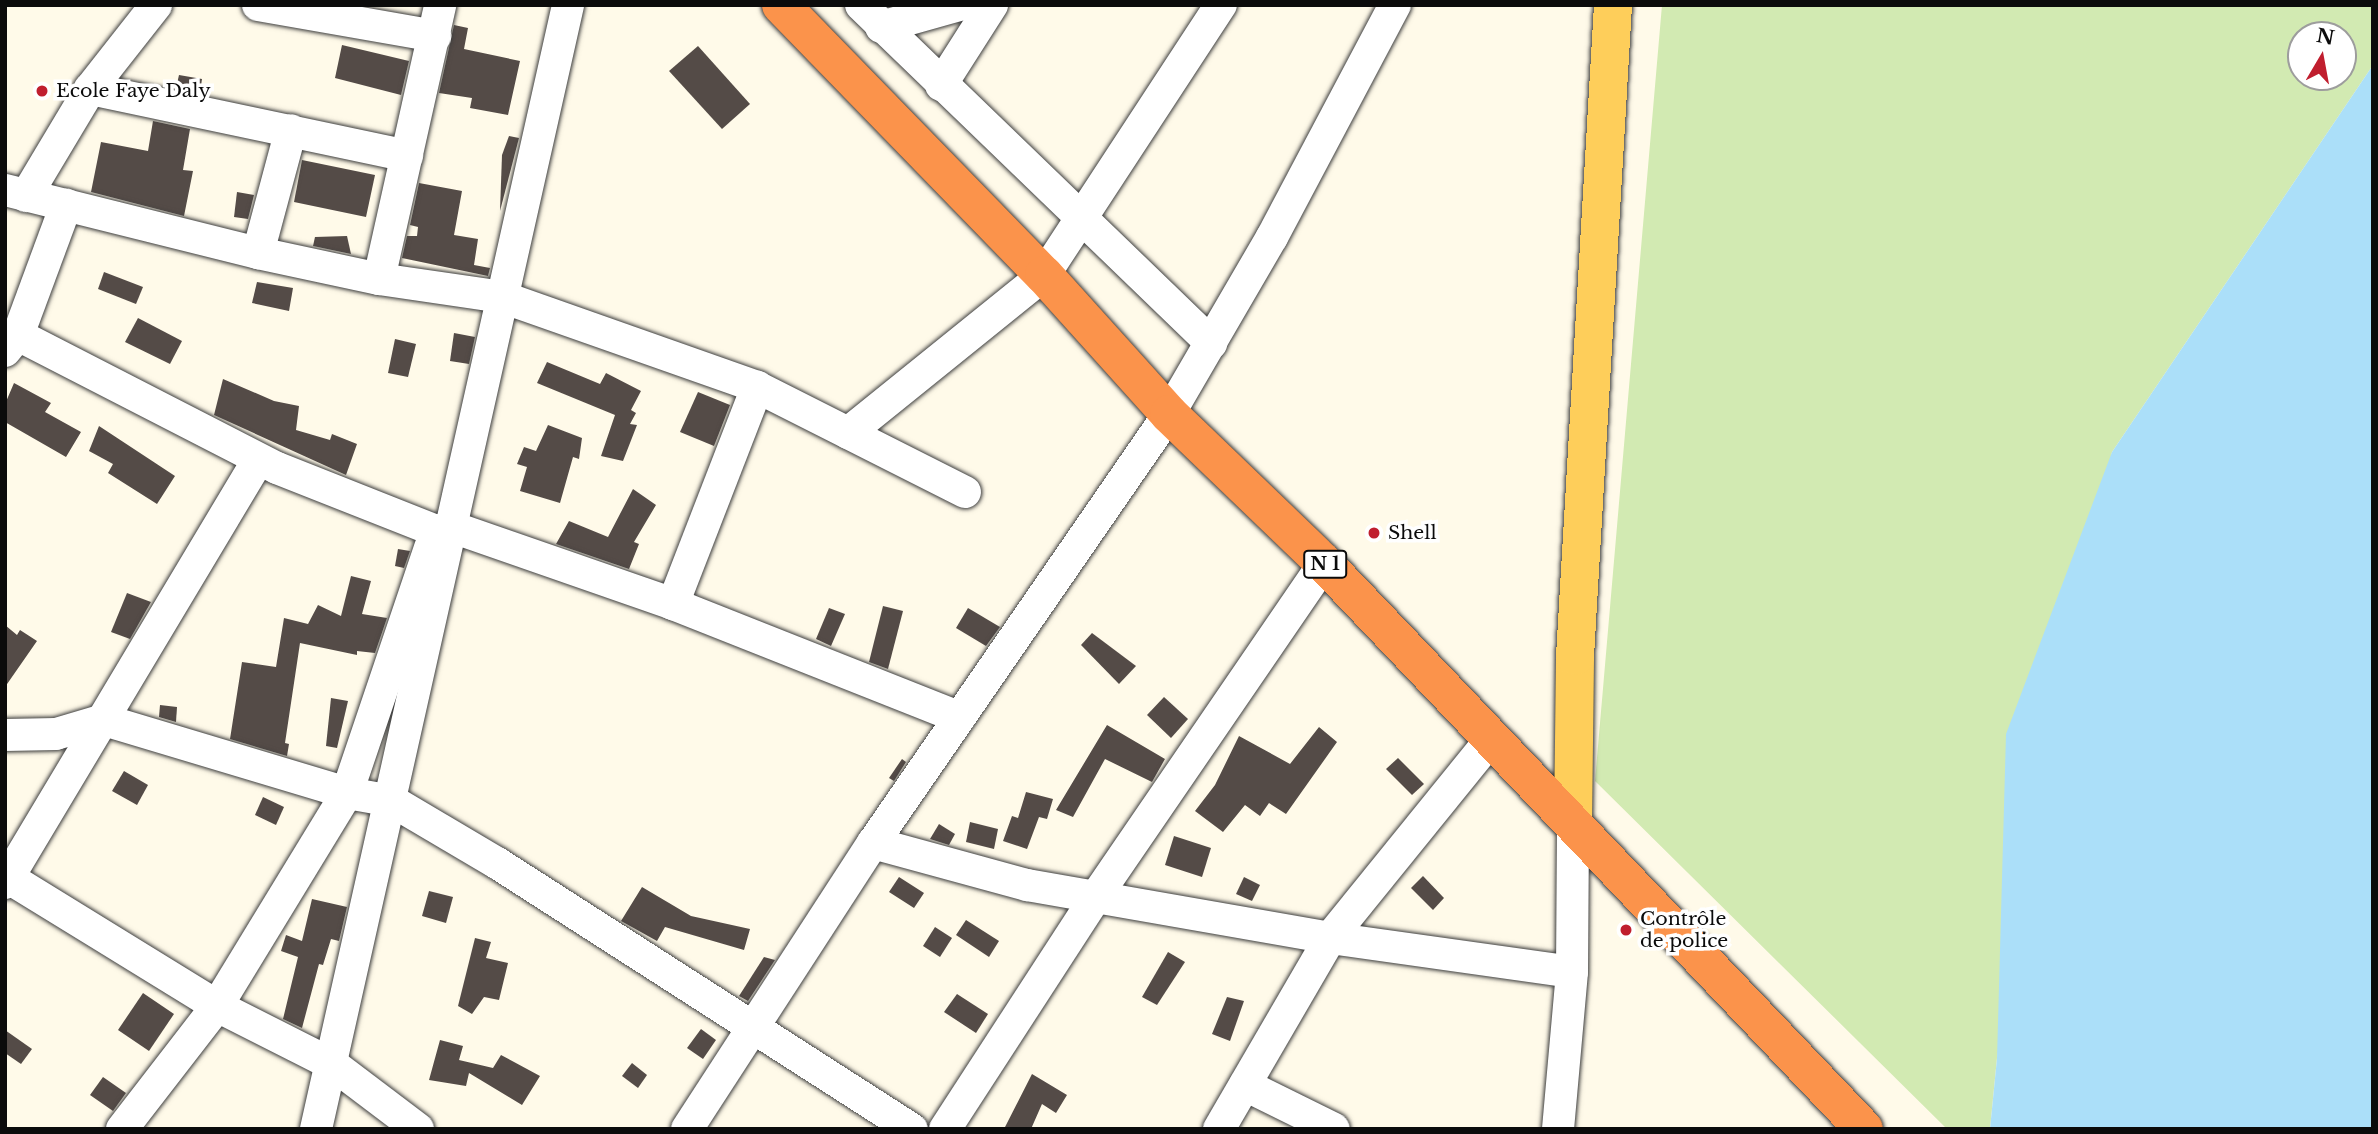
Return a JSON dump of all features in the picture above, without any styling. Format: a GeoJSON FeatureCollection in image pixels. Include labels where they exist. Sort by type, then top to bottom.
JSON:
{"type":"FeatureCollection","features":[{"type":"Feature","properties":{"kind":"highway","name":"N 1"},"geometry":{"type":"LineString","coordinates":[[781,5],[1044,275],[1169,414],[1324,563],[1864,1129]]}},
{"type":"Feature","properties":{"kind":"main road"},"geometry":{"type":"LineString","coordinates":[[1573,823],[1576,629],[1604,10]]}},
{"type":"Feature","properties":{"kind":"street"},"geometry":{"type":"LineString","coordinates":[[156,5],[90,89],[16,193],[258,254],[379,279],[502,297],[757,387],[965,492]]}},
{"type":"Feature","properties":{"kind":"street"},"geometry":{"type":"LineString","coordinates":[[258,5],[435,36]]}},
{"type":"Feature","properties":{"kind":"street"},"geometry":{"type":"LineString","coordinates":[[379,279],[440,5]]}},
{"type":"Feature","properties":{"kind":"street"},"geometry":{"type":"LineString","coordinates":[[316,1129],[392,801],[444,529],[502,297],[568,5]]}},
{"type":"Feature","properties":{"kind":"street"},"geometry":{"type":"LineString","coordinates":[[871,16],[960,5]]}},
{"type":"Feature","properties":{"kind":"street"},"geometry":{"type":"LineString","coordinates":[[941,85],[992,5]]}},
{"type":"Feature","properties":{"kind":"street"},"geometry":{"type":"LineString","coordinates":[[848,433],[1044,275],[1222,5]]}},
{"type":"Feature","properties":{"kind":"street"},"geometry":{"type":"LineString","coordinates":[[687,1129],[873,843],[1169,414],[1211,343],[1395,5]]}},
{"type":"Feature","properties":{"kind":"street"},"geometry":{"type":"LineString","coordinates":[[871,16],[1079,219],[1211,343]]}},
{"type":"Feature","properties":{"kind":"street"},"geometry":{"type":"LineString","coordinates":[[90,89],[407,156]]}},
{"type":"Feature","properties":{"kind":"street"},"geometry":{"type":"LineString","coordinates":[[258,254],[291,130]]}},
{"type":"Feature","properties":{"kind":"street"},"geometry":{"type":"LineString","coordinates":[[66,205],[12,343],[258,460],[444,529],[673,604],[959,717]]}},
{"type":"Feature","properties":{"kind":"street"},"geometry":{"type":"LineString","coordinates":[[673,604],[757,387]]}},
{"type":"Feature","properties":{"kind":"street"},"geometry":{"type":"LineString","coordinates":[[258,460],[7,881],[217,1006],[332,1064],[418,1129]]}},
{"type":"Feature","properties":{"kind":"street"},"geometry":{"type":"LineString","coordinates":[[122,1129],[217,1006],[347,793],[444,529]]}},
{"type":"Feature","properties":{"kind":"street"},"geometry":{"type":"LineString","coordinates":[[945,1129],[1097,895],[1324,563]]}},
{"type":"Feature","properties":{"kind":"street"},"geometry":{"type":"LineString","coordinates":[[5,735],[55,734],[104,720],[347,793],[392,801],[497,863],[752,1030],[912,1129]]}},
{"type":"Feature","properties":{"kind":"street"},"geometry":{"type":"LineString","coordinates":[[1219,1129],[1330,938],[1492,738]]}},
{"type":"Feature","properties":{"kind":"street"},"geometry":{"type":"LineString","coordinates":[[1558,1129],[1572,972],[1573,823]]}},
{"type":"Feature","properties":{"kind":"street"},"geometry":{"type":"LineString","coordinates":[[873,843],[1027,886],[1097,895],[1330,938],[1572,972]]}},
{"type":"Feature","properties":{"kind":"street"},"geometry":{"type":"LineString","coordinates":[[1244,1085],[1334,1129]]}},
{"type":"Feature","properties":{"kind":"green space"},"geometry":{"type":"Polygon","coordinates":[[[1662,5],[2373,5],[2373,65],[2357,89],[2357,21],[2287,21],[2287,91],[2355,91],[2112,452],[1997,1058],[1990,1129],[1947,1129],[1595,781],[1662,5]]]}},
{"type":"Feature","properties":{"kind":"water"},"geometry":{"type":"Polygon","coordinates":[[[2373,65],[2373,1129],[1990,1129],[1997,1058],[2006,734],[2112,452],[2373,65]]]}},
{"type":"Feature","properties":{"kind":"building"},"geometry":{"type":"Polygon","coordinates":[[[454,25],[468,28],[464,49],[520,61],[508,115],[470,108],[472,98],[439,93],[454,25]]]}},
{"type":"Feature","properties":{"kind":"building"},"geometry":{"type":"Polygon","coordinates":[[[342,45],[409,61],[401,95],[335,78],[342,45]]]}},
{"type":"Feature","properties":{"kind":"building"},"geometry":{"type":"Polygon","coordinates":[[[698,46],[750,104],[722,129],[669,71],[698,46]]]}},
{"type":"Feature","properties":{"kind":"building"},"geometry":{"type":"Polygon","coordinates":[[[179,75],[202,79],[200,93],[176,88],[179,75]]]}},
{"type":"Feature","properties":{"kind":"building"},"geometry":{"type":"Polygon","coordinates":[[[153,121],[190,129],[183,170],[193,171],[184,216],[91,192],[101,142],[148,151],[153,121]]]}},
{"type":"Feature","properties":{"kind":"building"},"geometry":{"type":"Polygon","coordinates":[[[509,136],[519,138],[500,211],[502,155],[509,136]]]}},
{"type":"Feature","properties":{"kind":"building"},"geometry":{"type":"Polygon","coordinates":[[[302,160],[375,175],[366,217],[294,202],[302,160]]]}},
{"type":"Feature","properties":{"kind":"building"},"geometry":{"type":"Polygon","coordinates":[[[419,183],[462,191],[454,235],[478,239],[474,265],[490,268],[488,276],[402,258],[407,236],[417,236],[418,227],[410,225],[419,183]]]}},
{"type":"Feature","properties":{"kind":"building"},"geometry":{"type":"Polygon","coordinates":[[[237,192],[254,195],[248,219],[234,217],[237,192]]]}},
{"type":"Feature","properties":{"kind":"building"},"geometry":{"type":"Polygon","coordinates":[[[347,236],[351,254],[313,246],[315,237],[347,236]]]}},
{"type":"Feature","properties":{"kind":"building"},"geometry":{"type":"Polygon","coordinates":[[[104,272],[143,287],[136,304],[98,289],[104,272]]]}},
{"type":"Feature","properties":{"kind":"building"},"geometry":{"type":"Polygon","coordinates":[[[257,282],[293,288],[289,311],[252,303],[257,282]]]}},
{"type":"Feature","properties":{"kind":"building"},"geometry":{"type":"Polygon","coordinates":[[[138,318],[182,341],[170,364],[125,342],[138,318]]]}},
{"type":"Feature","properties":{"kind":"building"},"geometry":{"type":"Polygon","coordinates":[[[454,333],[475,337],[469,364],[450,361],[454,333]]]}},
{"type":"Feature","properties":{"kind":"building"},"geometry":{"type":"Polygon","coordinates":[[[395,339],[416,344],[408,377],[388,373],[395,339]]]}},
{"type":"Feature","properties":{"kind":"building"},"geometry":{"type":"Polygon","coordinates":[[[547,362],[600,384],[606,373],[641,391],[631,410],[636,413],[630,424],[637,425],[623,461],[601,456],[615,415],[537,383],[547,362]]]}},
{"type":"Feature","properties":{"kind":"building"},"geometry":{"type":"Polygon","coordinates":[[[223,379],[274,401],[299,406],[296,430],[330,440],[332,434],[357,444],[346,475],[214,415],[223,379]]]}},
{"type":"Feature","properties":{"kind":"building"},"geometry":{"type":"Polygon","coordinates":[[[14,383],[51,403],[45,412],[81,432],[66,457],[5,422],[5,404],[14,383]]]}},
{"type":"Feature","properties":{"kind":"building"},"geometry":{"type":"Polygon","coordinates":[[[698,392],[730,405],[714,446],[680,432],[698,392]]]}},
{"type":"Feature","properties":{"kind":"building"},"geometry":{"type":"Polygon","coordinates":[[[548,425],[582,438],[579,459],[573,457],[560,503],[520,491],[527,467],[517,464],[524,447],[536,451],[548,425]]]}},
{"type":"Feature","properties":{"kind":"building"},"geometry":{"type":"Polygon","coordinates":[[[99,426],[175,476],[157,504],[108,473],[113,464],[89,451],[99,426]]]}},
{"type":"Feature","properties":{"kind":"building"},"geometry":{"type":"Polygon","coordinates":[[[633,489],[656,505],[634,542],[639,544],[629,569],[556,544],[569,521],[608,537],[633,489]]]}},
{"type":"Feature","properties":{"kind":"building"},"geometry":{"type":"Polygon","coordinates":[[[398,549],[410,551],[404,568],[395,566],[398,549]]]}},
{"type":"Feature","properties":{"kind":"building"},"geometry":{"type":"Polygon","coordinates":[[[351,576],[371,581],[362,614],[387,618],[375,653],[357,651],[357,655],[300,643],[285,743],[289,744],[287,756],[230,739],[242,662],[276,667],[284,618],[308,624],[318,605],[341,616],[351,576]]]}},
{"type":"Feature","properties":{"kind":"building"},"geometry":{"type":"Polygon","coordinates":[[[127,593],[151,602],[130,639],[111,632],[127,593]]]}},
{"type":"Feature","properties":{"kind":"building"},"geometry":{"type":"Polygon","coordinates":[[[883,606],[903,611],[888,669],[869,662],[883,606]]]}},
{"type":"Feature","properties":{"kind":"building"},"geometry":{"type":"Polygon","coordinates":[[[829,608],[845,614],[831,646],[816,639],[829,608]]]}},
{"type":"Feature","properties":{"kind":"building"},"geometry":{"type":"Polygon","coordinates":[[[968,608],[1000,627],[986,646],[956,628],[968,608]]]}},
{"type":"Feature","properties":{"kind":"building"},"geometry":{"type":"Polygon","coordinates":[[[5,625],[17,635],[20,630],[37,641],[5,687],[5,625]]]}},
{"type":"Feature","properties":{"kind":"building"},"geometry":{"type":"Polygon","coordinates":[[[1092,633],[1136,666],[1119,684],[1081,645],[1092,633]]]}},
{"type":"Feature","properties":{"kind":"building"},"geometry":{"type":"Polygon","coordinates":[[[1164,697],[1188,719],[1171,738],[1147,715],[1164,697]]]}},
{"type":"Feature","properties":{"kind":"building"},"geometry":{"type":"Polygon","coordinates":[[[331,698],[348,701],[337,748],[326,746],[331,698]]]}},
{"type":"Feature","properties":{"kind":"building"},"geometry":{"type":"Polygon","coordinates":[[[160,705],[177,707],[176,722],[159,717],[160,705]]]}},
{"type":"Feature","properties":{"kind":"building"},"geometry":{"type":"Polygon","coordinates":[[[1107,725],[1165,759],[1152,782],[1105,759],[1073,817],[1056,810],[1107,725]]]}},
{"type":"Feature","properties":{"kind":"building"},"geometry":{"type":"Polygon","coordinates":[[[1319,727],[1337,742],[1286,814],[1269,803],[1260,816],[1245,805],[1223,832],[1195,811],[1215,785],[1239,736],[1290,764],[1319,727]]]}},
{"type":"Feature","properties":{"kind":"building"},"geometry":{"type":"Polygon","coordinates":[[[1398,758],[1424,784],[1412,795],[1386,769],[1398,758]]]}},
{"type":"Feature","properties":{"kind":"building"},"geometry":{"type":"Polygon","coordinates":[[[902,759],[906,762],[894,781],[889,778],[902,759]]]}},
{"type":"Feature","properties":{"kind":"building"},"geometry":{"type":"Polygon","coordinates":[[[124,771],[148,785],[137,805],[112,791],[124,771]]]}},
{"type":"Feature","properties":{"kind":"building"},"geometry":{"type":"Polygon","coordinates":[[[1026,792],[1053,799],[1047,819],[1039,817],[1027,849],[1003,841],[1012,816],[1018,818],[1026,792]]]}},
{"type":"Feature","properties":{"kind":"building"},"geometry":{"type":"Polygon","coordinates":[[[263,797],[284,807],[276,825],[255,815],[263,797]]]}},
{"type":"Feature","properties":{"kind":"building"},"geometry":{"type":"Polygon","coordinates":[[[970,822],[998,829],[994,849],[966,842],[970,822]]]}},
{"type":"Feature","properties":{"kind":"building"},"geometry":{"type":"Polygon","coordinates":[[[939,824],[955,834],[949,845],[930,839],[939,824]]]}},
{"type":"Feature","properties":{"kind":"building"},"geometry":{"type":"Polygon","coordinates":[[[1174,836],[1211,848],[1202,877],[1165,865],[1174,836]]]}},
{"type":"Feature","properties":{"kind":"building"},"geometry":{"type":"Polygon","coordinates":[[[1423,876],[1444,898],[1433,910],[1411,888],[1423,876]]]}},
{"type":"Feature","properties":{"kind":"building"},"geometry":{"type":"Polygon","coordinates":[[[899,877],[924,893],[914,908],[889,892],[899,877]]]}},
{"type":"Feature","properties":{"kind":"building"},"geometry":{"type":"Polygon","coordinates":[[[1244,877],[1260,885],[1252,901],[1236,894],[1244,877]]]}},
{"type":"Feature","properties":{"kind":"building"},"geometry":{"type":"Polygon","coordinates":[[[642,887],[691,916],[750,929],[744,950],[665,927],[657,941],[621,921],[642,887]]]}},
{"type":"Feature","properties":{"kind":"building"},"geometry":{"type":"Polygon","coordinates":[[[429,891],[453,897],[446,923],[422,916],[429,891]]]}},
{"type":"Feature","properties":{"kind":"building"},"geometry":{"type":"Polygon","coordinates":[[[312,899],[347,907],[339,941],[331,939],[323,965],[319,964],[302,1028],[283,1019],[298,957],[281,951],[286,935],[302,941],[312,899]]]}},
{"type":"Feature","properties":{"kind":"building"},"geometry":{"type":"Polygon","coordinates":[[[966,920],[999,941],[989,957],[956,935],[966,920]]]}},
{"type":"Feature","properties":{"kind":"building"},"geometry":{"type":"Polygon","coordinates":[[[935,927],[952,938],[940,957],[923,946],[935,927]]]}},
{"type":"Feature","properties":{"kind":"building"},"geometry":{"type":"Polygon","coordinates":[[[475,938],[491,942],[486,958],[508,963],[499,1000],[484,997],[472,1014],[458,1006],[475,938]]]}},
{"type":"Feature","properties":{"kind":"building"},"geometry":{"type":"Polygon","coordinates":[[[1168,952],[1185,962],[1157,1005],[1142,997],[1168,952]]]}},
{"type":"Feature","properties":{"kind":"building"},"geometry":{"type":"Polygon","coordinates":[[[764,957],[775,960],[748,1001],[739,996],[764,957]]]}},
{"type":"Feature","properties":{"kind":"building"},"geometry":{"type":"Polygon","coordinates":[[[143,993],[174,1014],[149,1051],[118,1030],[143,993]]]}},
{"type":"Feature","properties":{"kind":"building"},"geometry":{"type":"Polygon","coordinates":[[[957,994],[988,1014],[976,1033],[944,1012],[957,994]]]}},
{"type":"Feature","properties":{"kind":"building"},"geometry":{"type":"Polygon","coordinates":[[[1227,997],[1244,1001],[1230,1041],[1212,1034],[1227,997]]]}},
{"type":"Feature","properties":{"kind":"building"},"geometry":{"type":"Polygon","coordinates":[[[701,1029],[716,1040],[703,1059],[687,1048],[701,1029]]]}},
{"type":"Feature","properties":{"kind":"building"},"geometry":{"type":"Polygon","coordinates":[[[5,1030],[32,1049],[21,1064],[5,1053],[5,1030]]]}},
{"type":"Feature","properties":{"kind":"building"},"geometry":{"type":"Polygon","coordinates":[[[440,1040],[463,1046],[459,1060],[493,1068],[501,1055],[540,1076],[522,1105],[469,1073],[466,1086],[429,1080],[440,1040]]]}},
{"type":"Feature","properties":{"kind":"building"},"geometry":{"type":"Polygon","coordinates":[[[632,1063],[647,1075],[638,1088],[622,1076],[632,1063]]]}},
{"type":"Feature","properties":{"kind":"building"},"geometry":{"type":"Polygon","coordinates":[[[1032,1074],[1067,1095],[1056,1113],[1042,1104],[1031,1129],[1004,1129],[1032,1074]]]}},
{"type":"Feature","properties":{"kind":"building"},"geometry":{"type":"Polygon","coordinates":[[[103,1077],[126,1093],[113,1111],[90,1095],[103,1077]]]}},
{"type":"Feature","properties":{"kind":"place","name":"Ecole Faye Daly"},"geometry":{"type":"Point","coordinates":[42,91]}},
{"type":"Feature","properties":{"kind":"place","name":"Shell"},"geometry":{"type":"Point","coordinates":[1374,533]}},
{"type":"Feature","properties":{"kind":"place","name":"Contrôle de police"},"geometry":{"type":"Point","coordinates":[1626,930]}}]}
